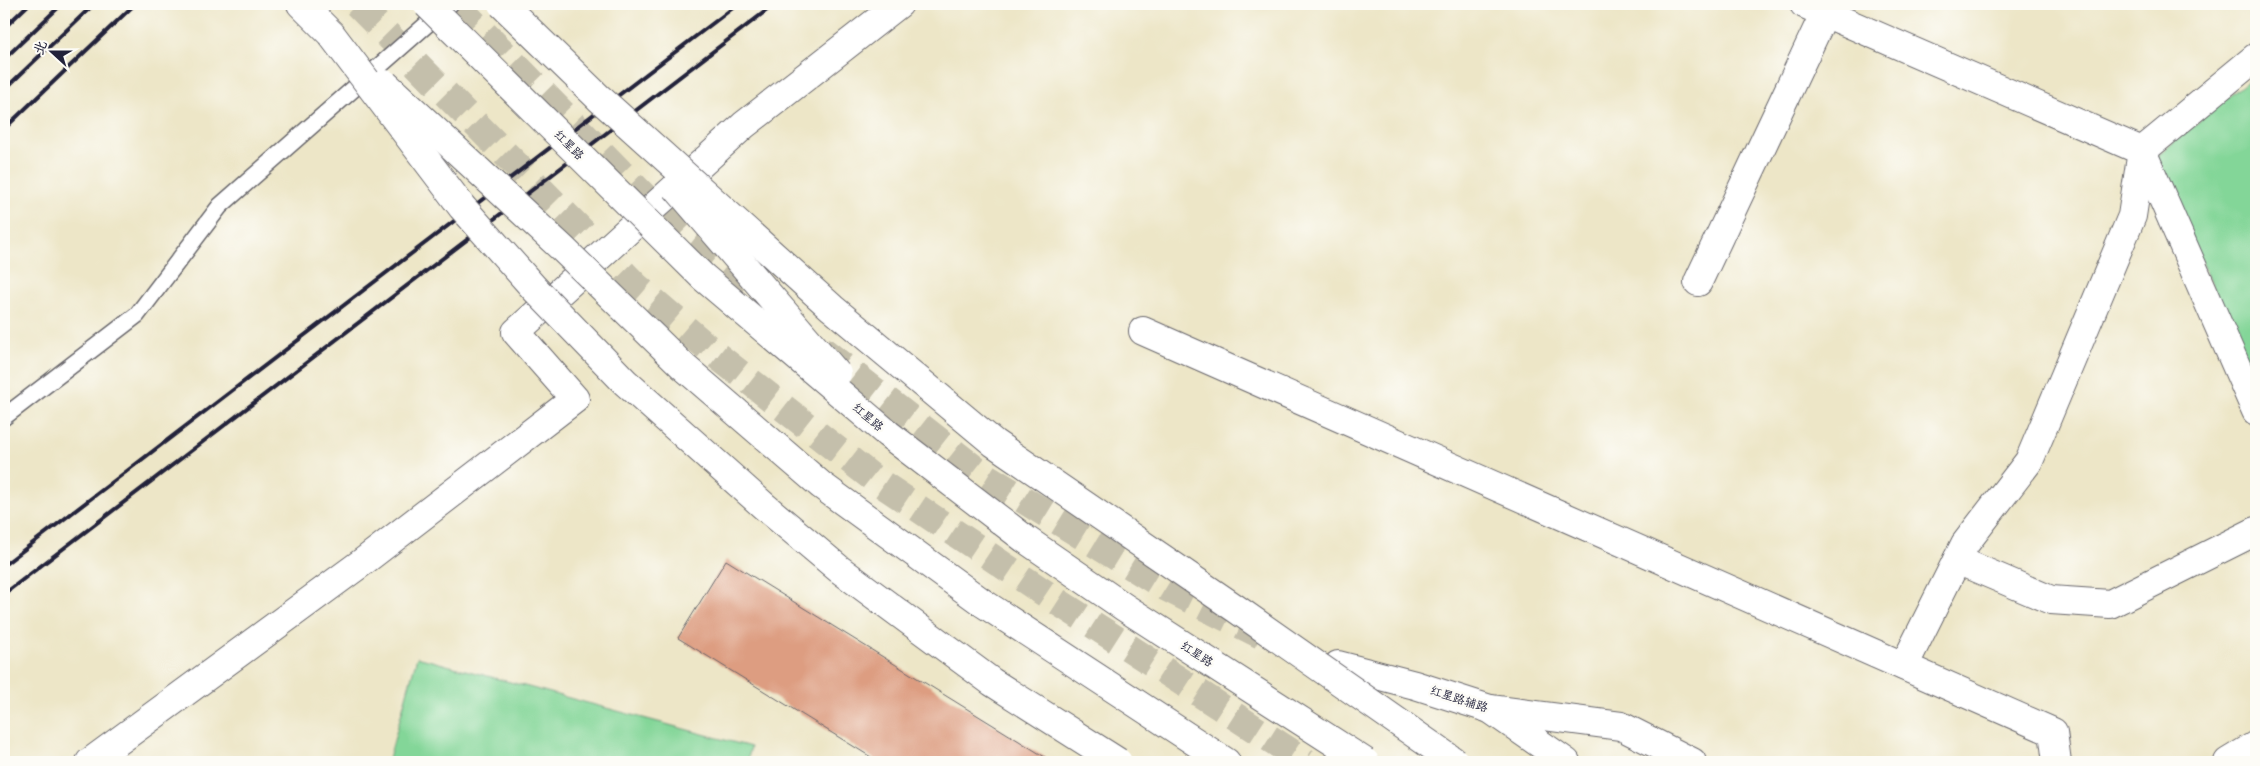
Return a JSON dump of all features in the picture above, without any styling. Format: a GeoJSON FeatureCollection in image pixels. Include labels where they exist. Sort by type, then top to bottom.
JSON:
{"type":"FeatureCollection","features":[{"type":"Feature","properties":{"kind":"main road"},"geometry":{"type":"LineString","coordinates":[[301,4],[564,250],[684,367],[821,485],[983,603],[1226,762]]}},
{"type":"Feature","properties":{"kind":"main road","name":"红星路"},"geometry":{"type":"LineString","coordinates":[[427,4],[703,277],[888,434],[1025,539],[1124,607],[1365,762]]}},
{"type":"Feature","properties":{"kind":"main road"},"geometry":{"type":"LineString","coordinates":[[90,762],[364,561],[575,400],[516,332],[744,125],[899,4]]}},
{"type":"Feature","properties":{"kind":"main road"},"geometry":{"type":"LineString","coordinates":[[503,5],[599,98],[832,308],[994,443],[1455,762]]}},
{"type":"Feature","properties":{"kind":"main road"},"geometry":{"type":"LineString","coordinates":[[1698,282],[1819,7],[2142,151],[2256,411]]}},
{"type":"Feature","properties":{"kind":"main road"},"geometry":{"type":"LineString","coordinates":[[331,34],[462,207],[534,288],[625,382],[764,506],[839,569],[992,682],[1118,762]]}},
{"type":"Feature","properties":{"kind":"main road"},"geometry":{"type":"LineString","coordinates":[[1904,666],[1965,544],[2029,461],[2132,216],[2142,151],[2256,57]]}},
{"type":"Feature","properties":{"kind":"main road"},"geometry":{"type":"LineString","coordinates":[[599,98],[888,434]]}},
{"type":"Feature","properties":{"kind":"main road"},"geometry":{"type":"LineString","coordinates":[[1143,331],[2053,732],[2057,762]]}},
{"type":"Feature","properties":{"kind":"main road"},"geometry":{"type":"LineString","coordinates":[[1958,560],[2051,600],[2110,604],[2256,531]]}},
{"type":"Feature","properties":{"kind":"main road","name":"红星路辅路"},"geometry":{"type":"LineString","coordinates":[[1338,665],[1415,685],[1490,709],[1553,751],[1566,762]]}},
{"type":"Feature","properties":{"kind":"main road"},"geometry":{"type":"LineString","coordinates":[[1490,709],[1621,726],[1692,762]]}},
{"type":"Feature","properties":{"kind":"main road"},"geometry":{"type":"LineString","coordinates":[[2228,762],[2256,745]]}},
{"type":"Feature","properties":{"kind":"lane"},"geometry":{"type":"LineString","coordinates":[[4,417],[138,315],[220,206],[450,4]]}},
{"type":"Feature","properties":{"kind":"green space"},"geometry":{"type":"Polygon","coordinates":[[[2256,74],[2256,363],[2248,367],[2156,157],[2256,74]]]}},
{"type":"Feature","properties":{"kind":"green space"},"geometry":{"type":"Polygon","coordinates":[[[417,657],[751,747],[747,762],[388,762],[417,657]]]}},
{"type":"Feature","properties":{"kind":"building"},"geometry":{"type":"Polygon","coordinates":[[[726,560],[1053,762],[879,762],[678,638],[726,560]]]}},
{"type":"Feature","properties":{"kind":"tunnel"},"geometry":{"type":"LineString","coordinates":[[357,4],[636,286],[715,354],[873,478],[1052,598],[1306,762]]}},
{"type":"Feature","properties":{"kind":"tunnel"},"geometry":{"type":"LineString","coordinates":[[455,4],[681,234],[769,305]]}},
{"type":"Feature","properties":{"kind":"tunnel"},"geometry":{"type":"LineString","coordinates":[[821,349],[980,473],[1167,588],[1261,635]]}},
{"type":"Feature","properties":{"kind":"railway"},"geometry":{"type":"LineString","coordinates":[[4,28],[29,4]]}},
{"type":"Feature","properties":{"kind":"railway"},"geometry":{"type":"LineString","coordinates":[[4,59],[62,4]]}},
{"type":"Feature","properties":{"kind":"railway"},"geometry":{"type":"LineString","coordinates":[[4,90],[94,4]]}},
{"type":"Feature","properties":{"kind":"railway"},"geometry":{"type":"LineString","coordinates":[[4,129],[135,4]]}},
{"type":"Feature","properties":{"kind":"railway"},"geometry":{"type":"LineString","coordinates":[[4,565],[738,4]]}},
{"type":"Feature","properties":{"kind":"railway"},"geometry":{"type":"LineString","coordinates":[[4,594],[775,4]]}}]}
